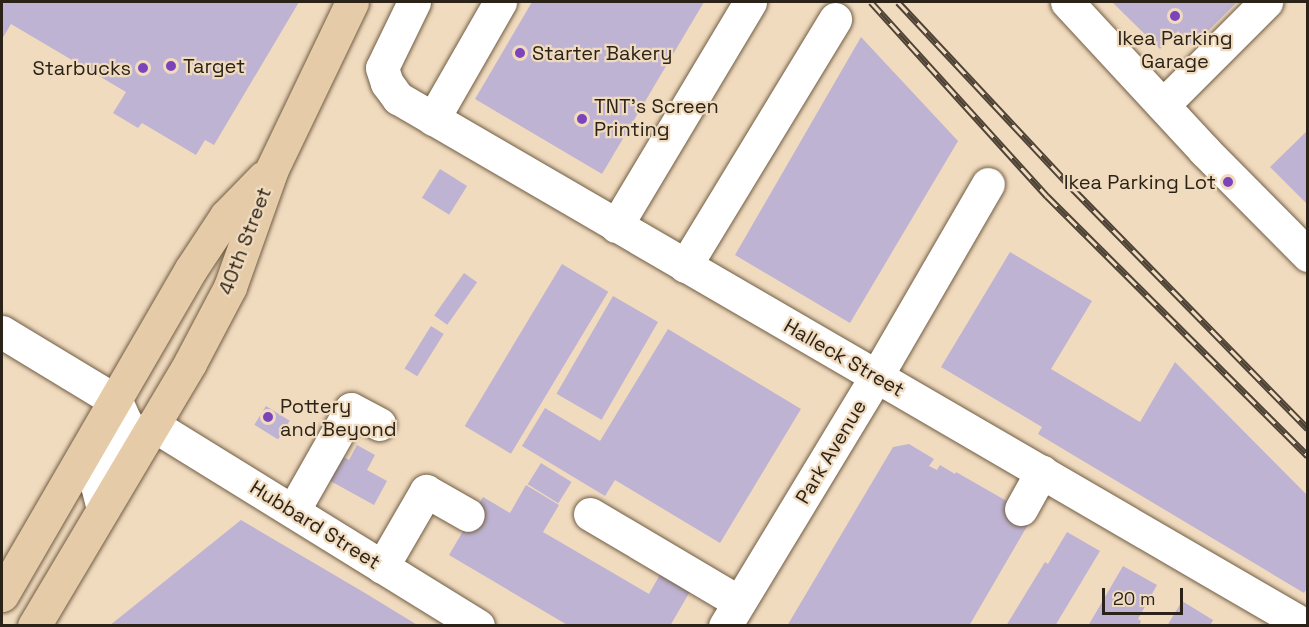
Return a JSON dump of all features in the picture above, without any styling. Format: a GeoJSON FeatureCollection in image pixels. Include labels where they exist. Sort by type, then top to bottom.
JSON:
{"type":"FeatureCollection","features":[{"type":"Feature","properties":{"kind":"main road"},"geometry":{"type":"LineString","coordinates":[[272,169],[352,2]]}},
{"type":"Feature","properties":{"kind":"main road","name":"40th Street"},"geometry":{"type":"LineString","coordinates":[[2,595],[191,269],[220,225],[272,169]]}},
{"type":"Feature","properties":{"kind":"main road","name":"40th Street"},"geometry":{"type":"LineString","coordinates":[[34,626],[153,425],[230,287],[272,169]]}},
{"type":"Feature","properties":{"kind":"street","name":"Halleck Street"},"geometry":{"type":"LineString","coordinates":[[414,2],[382,68],[387,83],[398,98],[1306,626]]}},
{"type":"Feature","properties":{"kind":"street"},"geometry":{"type":"LineString","coordinates":[[433,119],[500,2]]}},
{"type":"Feature","properties":{"kind":"street"},"geometry":{"type":"LineString","coordinates":[[616,226],[750,2]]}},
{"type":"Feature","properties":{"kind":"street"},"geometry":{"type":"LineString","coordinates":[[1067,2],[1162,105],[1308,255]]}},
{"type":"Feature","properties":{"kind":"street"},"geometry":{"type":"LineString","coordinates":[[1162,105],[1266,2]]}},
{"type":"Feature","properties":{"kind":"street"},"geometry":{"type":"LineString","coordinates":[[686,266],[834,19]]}},
{"type":"Feature","properties":{"kind":"street","name":"Park Avenue"},"geometry":{"type":"LineString","coordinates":[[732,614],[876,377],[988,184]]}},
{"type":"Feature","properties":{"kind":"street"},"geometry":{"type":"LineString","coordinates":[[2,332],[116,401],[124,421],[123,439],[97,485],[103,509]]}},
{"type":"Feature","properties":{"kind":"street"},"geometry":{"type":"LineString","coordinates":[[293,512],[351,409],[379,424]]}},
{"type":"Feature","properties":{"kind":"street","name":"Hubbard Street"},"geometry":{"type":"LineString","coordinates":[[153,425],[382,567],[435,614],[478,626]]}},
{"type":"Feature","properties":{"kind":"street"},"geometry":{"type":"LineString","coordinates":[[1021,509],[1042,471]]}},
{"type":"Feature","properties":{"kind":"street"},"geometry":{"type":"LineString","coordinates":[[382,567],[426,491],[468,515]]}},
{"type":"Feature","properties":{"kind":"street"},"geometry":{"type":"LineString","coordinates":[[590,514],[732,614]]}},
{"type":"Feature","properties":{"kind":"building","name":"Target"},"geometry":{"type":"Polygon","coordinates":[[[2,2],[299,2],[214,145],[205,140],[196,155],[142,123],[138,128],[113,113],[126,92],[11,24],[2,39],[2,2]]]}},
{"type":"Feature","properties":{"kind":"building"},"geometry":{"type":"Polygon","coordinates":[[[532,2],[704,2],[602,174],[475,99],[532,2]]]}},
{"type":"Feature","properties":{"kind":"building","name":"Ikea Parking Garage"},"geometry":{"type":"Polygon","coordinates":[[[1112,2],[1237,2],[1193,46],[1178,31],[1160,49],[1112,2]]]}},
{"type":"Feature","properties":{"kind":"building"},"geometry":{"type":"Polygon","coordinates":[[[861,37],[958,141],[850,323],[735,255],[861,37]]]}},
{"type":"Feature","properties":{"kind":"building"},"geometry":{"type":"Polygon","coordinates":[[[1308,130],[1308,205],[1270,167],[1308,130]]]}},
{"type":"Feature","properties":{"kind":"building"},"geometry":{"type":"Polygon","coordinates":[[[440,169],[467,186],[449,215],[422,198],[440,169]]]}},
{"type":"Feature","properties":{"kind":"building"},"geometry":{"type":"Polygon","coordinates":[[[1010,252],[1092,301],[1051,369],[1140,422],[1175,362],[1308,496],[1308,587],[1304,593],[1038,434],[1042,427],[941,367],[1010,252]]]}},
{"type":"Feature","properties":{"kind":"building"},"geometry":{"type":"Polygon","coordinates":[[[562,264],[608,292],[511,454],[465,426],[562,264]]]}},
{"type":"Feature","properties":{"kind":"building"},"geometry":{"type":"Polygon","coordinates":[[[464,273],[477,282],[447,325],[434,316],[464,273]]]}},
{"type":"Feature","properties":{"kind":"building"},"geometry":{"type":"Polygon","coordinates":[[[613,296],[658,322],[602,420],[556,394],[613,296]]]}},
{"type":"Feature","properties":{"kind":"building"},"geometry":{"type":"Polygon","coordinates":[[[431,326],[444,334],[417,376],[405,368],[431,326]]]}},
{"type":"Feature","properties":{"kind":"building"},"geometry":{"type":"Polygon","coordinates":[[[668,329],[801,409],[720,543],[615,480],[605,496],[522,446],[545,408],[600,441],[668,329]]]}},
{"type":"Feature","properties":{"kind":"building"},"geometry":{"type":"Polygon","coordinates":[[[266,406],[290,421],[278,439],[254,425],[266,406]]]}},
{"type":"Feature","properties":{"kind":"building"},"geometry":{"type":"Polygon","coordinates":[[[909,444],[934,459],[929,466],[937,470],[940,465],[955,474],[956,472],[1033,516],[969,626],[787,626],[893,447],[909,444]]]}},
{"type":"Feature","properties":{"kind":"building"},"geometry":{"type":"Polygon","coordinates":[[[357,445],[375,455],[367,470],[387,481],[374,505],[325,478],[338,454],[349,460],[357,445]]]}},
{"type":"Feature","properties":{"kind":"building"},"geometry":{"type":"Polygon","coordinates":[[[541,463],[572,482],[558,503],[528,484],[541,463]]]}},
{"type":"Feature","properties":{"kind":"building"},"geometry":{"type":"Polygon","coordinates":[[[526,485],[559,505],[543,532],[649,594],[662,571],[692,588],[670,626],[569,626],[449,555],[483,497],[510,513],[526,485]]]}},
{"type":"Feature","properties":{"kind":"building"},"geometry":{"type":"Polygon","coordinates":[[[241,520],[365,593],[419,626],[109,626],[241,520]]]}},
{"type":"Feature","properties":{"kind":"building"},"geometry":{"type":"Polygon","coordinates":[[[1067,532],[1100,551],[1055,626],[1006,626],[1045,562],[1048,564],[1067,532]]]}},
{"type":"Feature","properties":{"kind":"building"},"geometry":{"type":"Polygon","coordinates":[[[1123,566],[1157,585],[1138,619],[1141,621],[1139,626],[1088,626],[1123,566]]]}},
{"type":"Feature","properties":{"kind":"building"},"geometry":{"type":"Polygon","coordinates":[[[1182,601],[1213,620],[1210,626],[1167,626],[1182,601]]]}},
{"type":"Feature","properties":{"kind":"railway"},"geometry":{"type":"LineString","coordinates":[[871,2],[1047,196],[1308,456]]}},
{"type":"Feature","properties":{"kind":"railway"},"geometry":{"type":"LineString","coordinates":[[898,2],[1074,190],[1308,429]]}},
{"type":"Feature","properties":{"kind":"place","name":"Ikea Parking Garage"},"geometry":{"type":"Point","coordinates":[1175,16]}},
{"type":"Feature","properties":{"kind":"place","name":"Starter Bakery"},"geometry":{"type":"Point","coordinates":[520,53]}},
{"type":"Feature","properties":{"kind":"place","name":"Target"},"geometry":{"type":"Point","coordinates":[171,66]}},
{"type":"Feature","properties":{"kind":"place","name":"Starbucks"},"geometry":{"type":"Point","coordinates":[143,68]}},
{"type":"Feature","properties":{"kind":"place","name":"TNT's Screen Printing"},"geometry":{"type":"Point","coordinates":[582,119]}},
{"type":"Feature","properties":{"kind":"place","name":"Ikea Parking Lot"},"geometry":{"type":"Point","coordinates":[1228,182]}},
{"type":"Feature","properties":{"kind":"place","name":"Pottery and Beyond"},"geometry":{"type":"Point","coordinates":[268,417]}}]}
